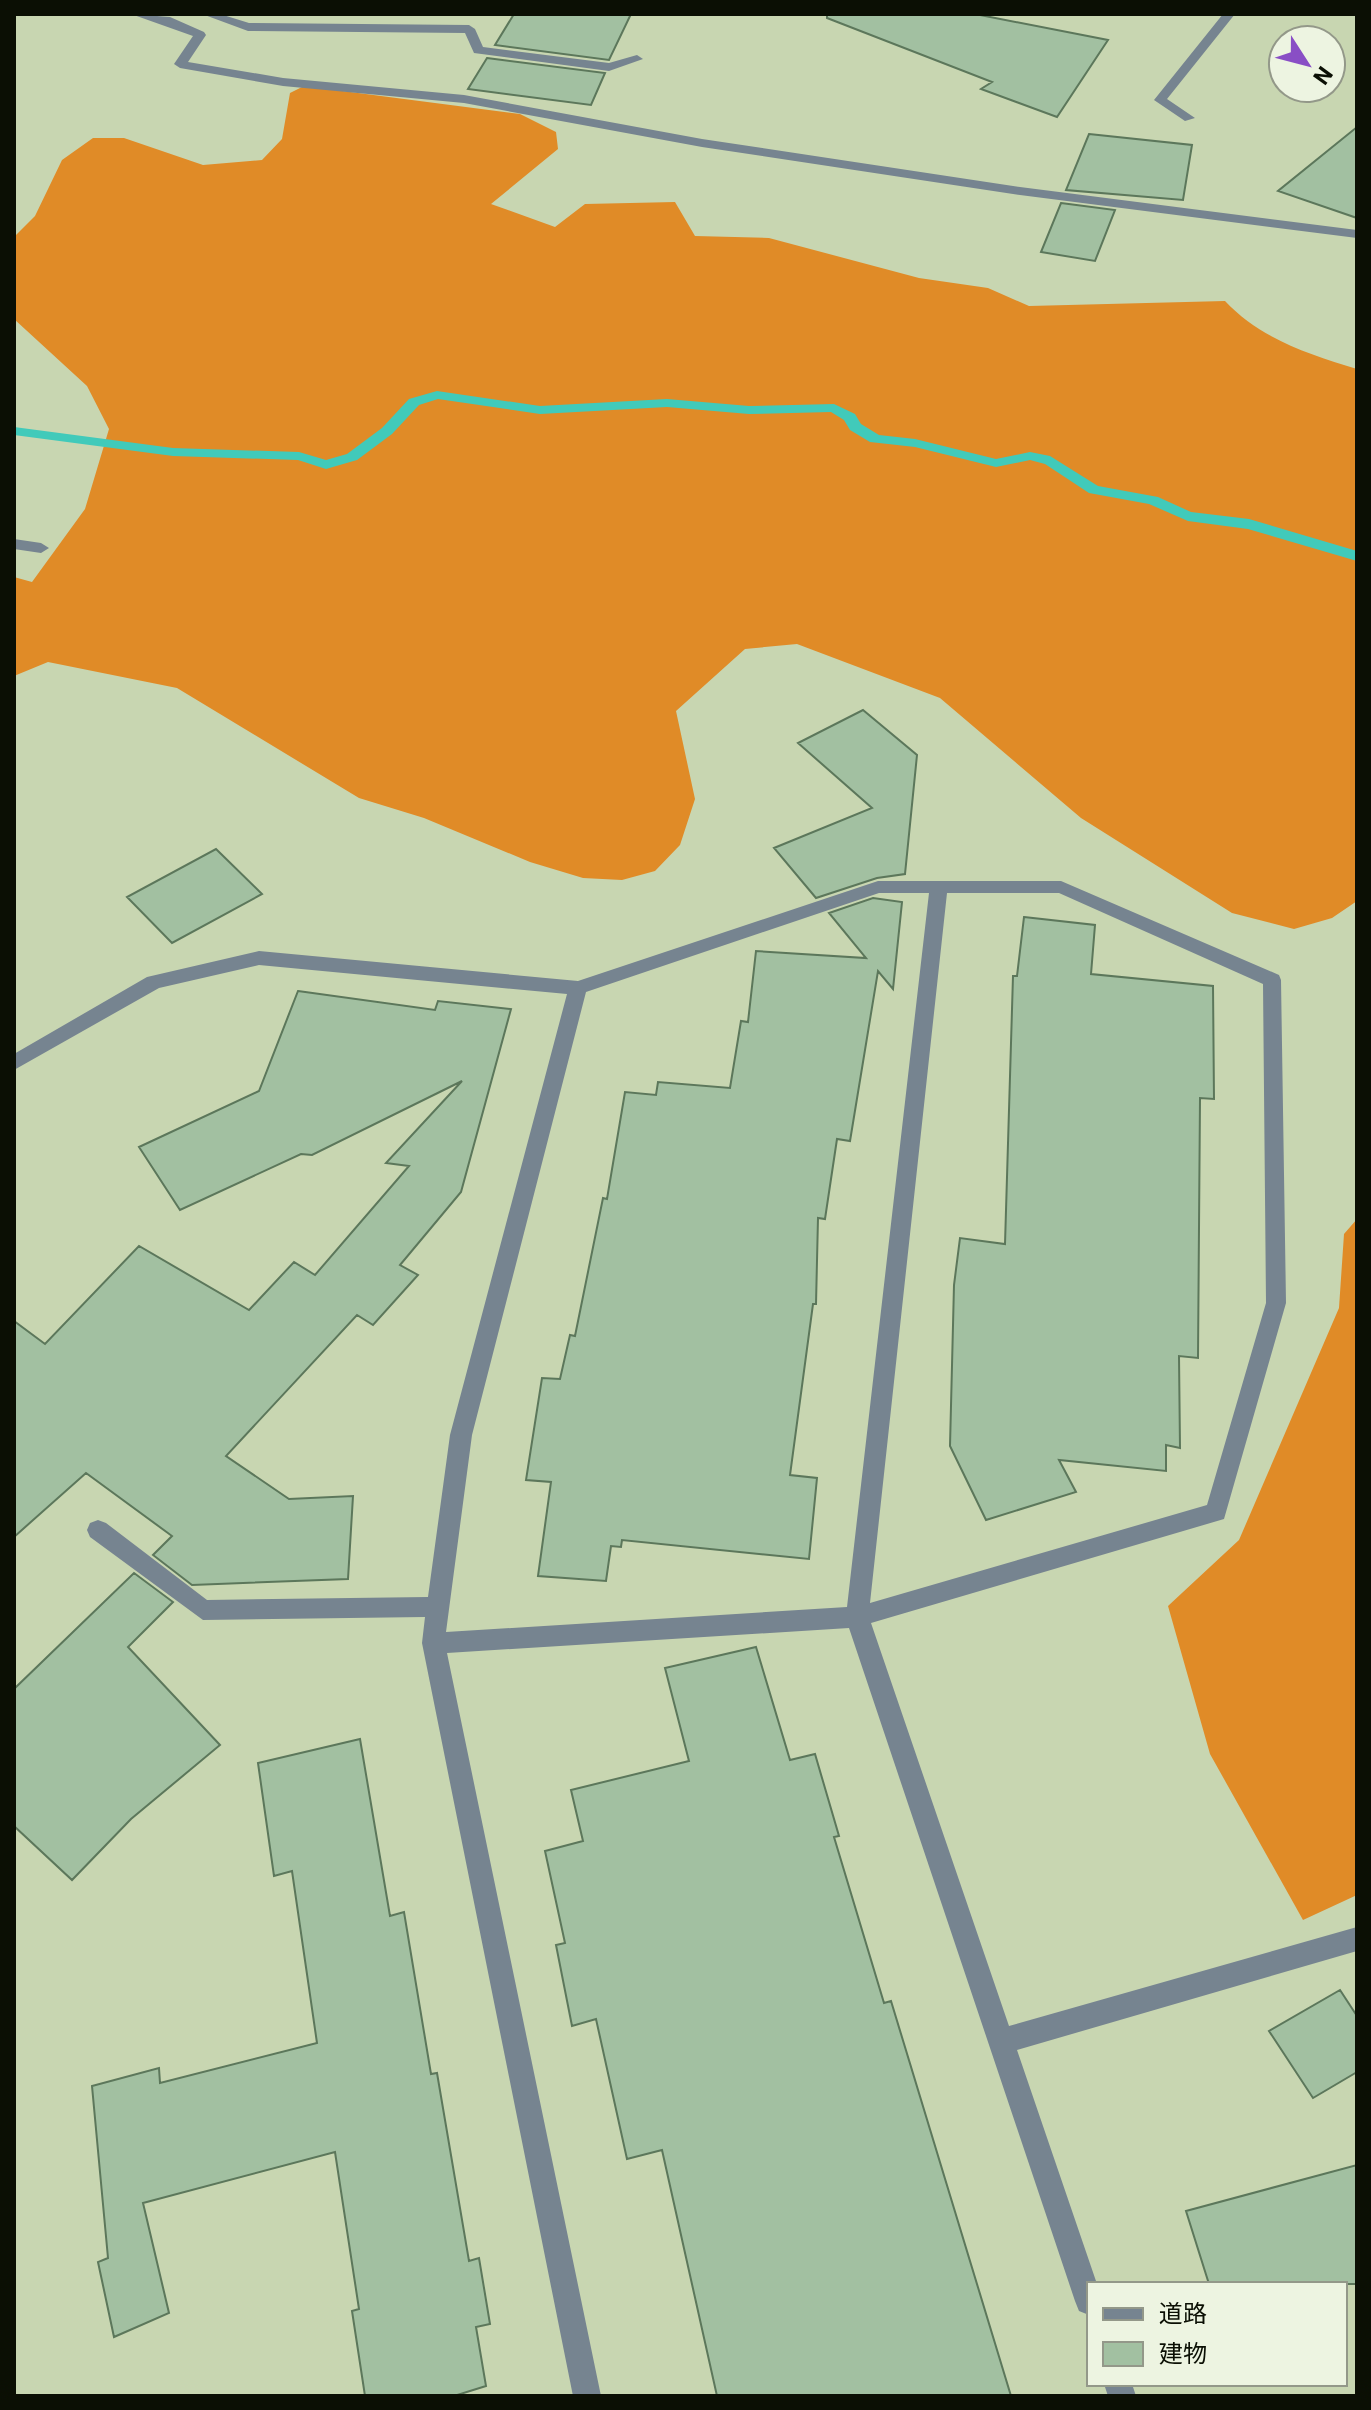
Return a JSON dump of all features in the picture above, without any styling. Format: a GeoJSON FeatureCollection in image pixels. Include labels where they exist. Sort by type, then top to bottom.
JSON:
{"type":"FeatureCollection","features":[{"type":"Feature","properties":{"kind":"street"},"geometry":{"type":"LineString","coordinates":[[137,14],[166,20],[200,35],[180,64],[283,82],[464,99],[702,143],[1005,188],[1357,234]]}},
{"type":"Feature","properties":{"kind":"street"},"geometry":{"type":"LineString","coordinates":[[208,14],[248,27],[469,29],[478,50],[609,67],[637,59]]}},
{"type":"Feature","properties":{"kind":"street"},"geometry":{"type":"LineString","coordinates":[[1189,118],[1160,100],[1229,14]]}},
{"type":"Feature","properties":{"kind":"street"},"geometry":{"type":"LineString","coordinates":[[14,544],[41,548]]}},
{"type":"Feature","properties":{"kind":"street"},"geometry":{"type":"LineString","coordinates":[[14,1063],[154,982],[259,958],[578,988],[878,887],[1061,887],[1272,980],[1276,1303],[1216,1512],[857,1617],[433,1643]]}},
{"type":"Feature","properties":{"kind":"street"},"geometry":{"type":"LineString","coordinates":[[939,887],[857,1617],[1087,2295]]}},
{"type":"Feature","properties":{"kind":"street"},"geometry":{"type":"LineString","coordinates":[[578,988],[461,1435],[433,1643],[587,2396]]}},
{"type":"Feature","properties":{"kind":"street"},"geometry":{"type":"LineString","coordinates":[[98,1530],[203,1610],[438,1607]]}},
{"type":"Feature","properties":{"kind":"street"},"geometry":{"type":"LineString","coordinates":[[999,2042],[1357,1939]]}},
{"type":"Feature","properties":{"kind":"shaded area"},"geometry":{"type":"Polygon","coordinates":[[[304,86],[520,114],[556,132],[558,149],[491,204],[555,227],[585,204],[675,202],[695,236],[769,238],[919,278],[988,288],[1029,306],[1225,301],[1254,326],[1286,344],[1357,369],[1357,901],[1332,918],[1294,929],[1232,913],[1081,818],[940,698],[797,644],[745,649],[676,711],[695,799],[680,845],[655,871],[622,880],[583,878],[530,862],[424,818],[359,798],[177,688],[48,662],[14,676],[14,577],[32,582],[85,509],[109,429],[87,386],[14,319],[14,237],[35,216],[62,160],[93,138],[124,138],[203,165],[262,160],[282,139],[290,93],[304,86]]]}},
{"type":"Feature","properties":{"kind":"shaded area"},"geometry":{"type":"Polygon","coordinates":[[[1357,1219],[1357,1895],[1303,1920],[1210,1754],[1168,1606],[1239,1540],[1339,1308],[1344,1234],[1357,1219]]]}},
{"type":"Feature","properties":{"kind":"building"},"geometry":{"type":"Polygon","coordinates":[[[514,14],[631,14],[609,60],[495,45],[514,14]]]}},
{"type":"Feature","properties":{"kind":"building"},"geometry":{"type":"Polygon","coordinates":[[[827,14],[975,14],[1108,40],[1057,117],[981,89],[992,82],[827,18],[827,14]]]}},
{"type":"Feature","properties":{"kind":"building"},"geometry":{"type":"Polygon","coordinates":[[[487,58],[605,73],[591,105],[468,89],[487,58]]]}},
{"type":"Feature","properties":{"kind":"building"},"geometry":{"type":"Polygon","coordinates":[[[1357,127],[1357,218],[1278,191],[1357,127]]]}},
{"type":"Feature","properties":{"kind":"building"},"geometry":{"type":"Polygon","coordinates":[[[1089,134],[1192,145],[1183,200],[1066,190],[1089,134]]]}},
{"type":"Feature","properties":{"kind":"building"},"geometry":{"type":"Polygon","coordinates":[[[1061,203],[1115,210],[1095,261],[1041,252],[1061,203]]]}},
{"type":"Feature","properties":{"kind":"building"},"geometry":{"type":"Polygon","coordinates":[[[863,710],[917,755],[905,874],[877,878],[816,898],[774,848],[872,808],[798,743],[863,710]]]}},
{"type":"Feature","properties":{"kind":"building"},"geometry":{"type":"Polygon","coordinates":[[[216,849],[262,894],[172,943],[127,897],[216,849]]]}},
{"type":"Feature","properties":{"kind":"building"},"geometry":{"type":"Polygon","coordinates":[[[873,898],[902,902],[893,989],[878,971],[850,1141],[837,1139],[825,1219],[818,1218],[816,1304],[813,1304],[790,1475],[817,1478],[809,1559],[622,1540],[621,1547],[611,1546],[606,1581],[538,1576],[551,1482],[526,1480],[542,1378],[560,1379],[570,1335],[575,1336],[603,1198],[607,1199],[625,1092],[656,1095],[658,1082],[730,1088],[741,1021],[748,1022],[756,951],[866,958],[829,913],[873,898]]]}},
{"type":"Feature","properties":{"kind":"building"},"geometry":{"type":"Polygon","coordinates":[[[1024,917],[1095,925],[1091,974],[1213,986],[1214,1099],[1200,1098],[1198,1358],[1179,1356],[1180,1448],[1166,1445],[1166,1471],[1059,1460],[1076,1492],[986,1520],[950,1446],[954,1285],[960,1238],[1005,1244],[1013,976],[1017,976],[1024,917]]]}},
{"type":"Feature","properties":{"kind":"building"},"geometry":{"type":"Polygon","coordinates":[[[298,991],[435,1010],[438,1001],[511,1009],[461,1192],[400,1265],[418,1275],[373,1325],[357,1315],[226,1456],[289,1499],[353,1496],[348,1579],[192,1585],[153,1555],[172,1536],[86,1473],[14,1537],[14,1321],[45,1344],[139,1246],[249,1310],[294,1262],[315,1275],[409,1166],[386,1163],[462,1081],[312,1155],[301,1154],[180,1210],[139,1147],[259,1091],[298,991]]]}},
{"type":"Feature","properties":{"kind":"building"},"geometry":{"type":"Polygon","coordinates":[[[134,1573],[173,1602],[128,1647],[220,1745],[131,1819],[72,1880],[14,1826],[14,1689],[134,1573]]]}},
{"type":"Feature","properties":{"kind":"building"},"geometry":{"type":"Polygon","coordinates":[[[756,1647],[790,1760],[815,1754],[839,1836],[834,1837],[884,2003],[891,2001],[1011,2396],[717,2396],[662,2150],[627,2159],[596,2019],[572,2026],[556,1945],[565,1943],[545,1851],[583,1841],[571,1790],[689,1761],[665,1668],[756,1647]]]}},
{"type":"Feature","properties":{"kind":"building"},"geometry":{"type":"Polygon","coordinates":[[[360,1739],[390,1916],[404,1912],[431,2074],[437,2073],[469,2261],[479,2258],[490,2324],[476,2327],[486,2386],[454,2396],[365,2396],[352,2311],[359,2309],[335,2152],[143,2203],[169,2313],[114,2337],[98,2262],[108,2258],[92,2086],[159,2068],[160,2083],[317,2043],[292,1871],[274,1876],[258,1763],[360,1739]]]}},
{"type":"Feature","properties":{"kind":"building"},"geometry":{"type":"Polygon","coordinates":[[[1340,1990],[1357,2016],[1357,2072],[1313,2098],[1269,2031],[1340,1990]]]}},
{"type":"Feature","properties":{"kind":"building"},"geometry":{"type":"Polygon","coordinates":[[[1357,2165],[1357,2284],[1208,2282],[1186,2211],[1357,2165]]]}},
{"type":"Feature","properties":{"kind":"waterway"},"geometry":{"type":"LineString","coordinates":[[14,431],[173,452],[299,456],[326,465],[352,457],[387,431],[414,402],[437,395],[540,410],[667,403],[749,410],[834,408],[850,417],[855,427],[875,439],[915,443],[996,463],[1030,456],[1050,460],[1094,490],[1153,500],[1188,516],[1249,524],[1357,556]]}}]}
